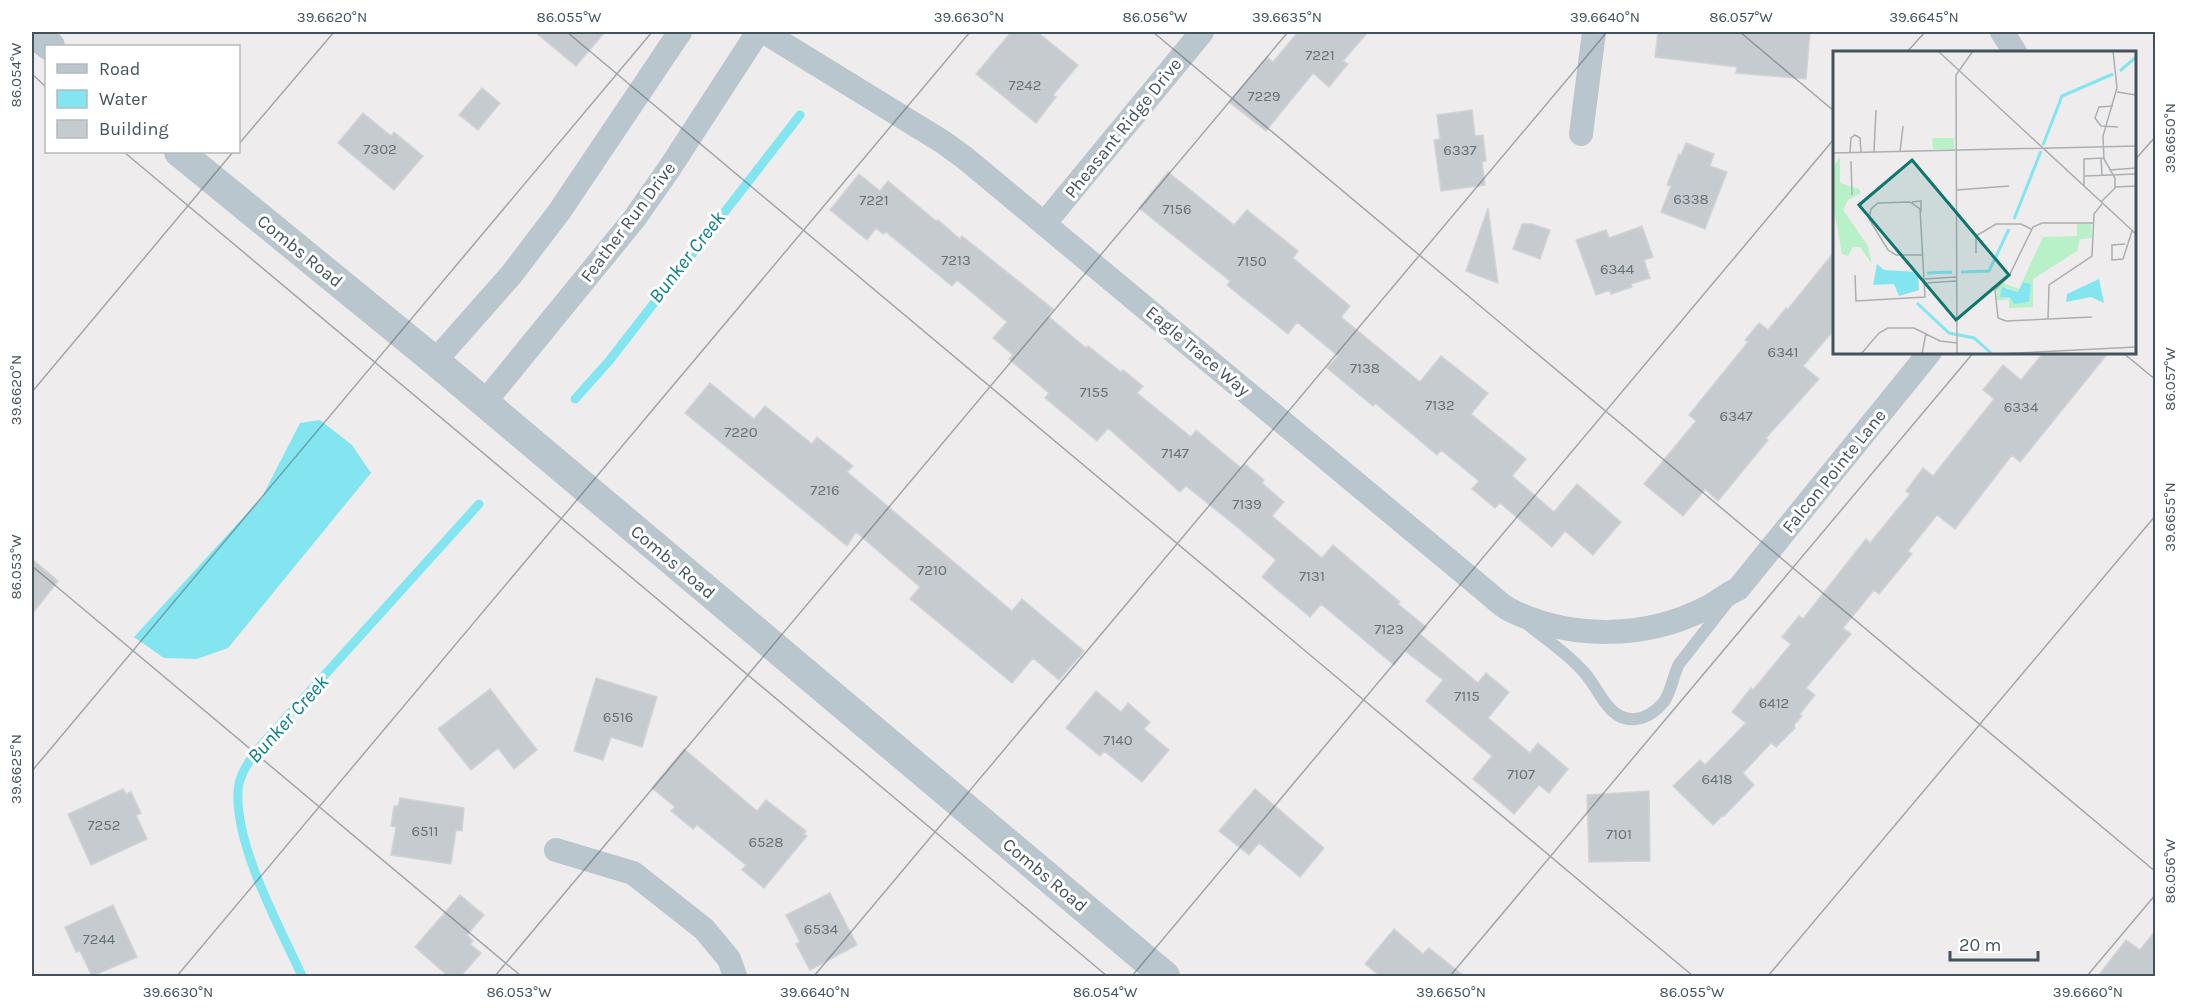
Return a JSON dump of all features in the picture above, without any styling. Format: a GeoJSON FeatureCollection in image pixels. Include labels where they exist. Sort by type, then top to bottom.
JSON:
{"type":"FeatureCollection","features":[{"type":"Feature","properties":{"kind":"street"},"geometry":{"type":"LineString","coordinates":[[32,32],[49,45]]}},
{"type":"Feature","properties":{"kind":"street"},"geometry":{"type":"LineString","coordinates":[[435,361],[511,275],[559,212],[680,32]]}},
{"type":"Feature","properties":{"kind":"street","name":"Feather Run Drive"},"geometry":{"type":"LineString","coordinates":[[484,403],[634,219],[758,32]]}},
{"type":"Feature","properties":{"kind":"street","name":"Eagle Trace Way"},"geometry":{"type":"LineString","coordinates":[[764,32],[943,142],[1509,610],[1547,623],[1593,633],[1641,631]]}},
{"type":"Feature","properties":{"kind":"street","name":"Pheasant Ridge Drive"},"geometry":{"type":"LineString","coordinates":[[1044,224],[1202,32]]}},
{"type":"Feature","properties":{"kind":"street"},"geometry":{"type":"LineString","coordinates":[[1581,134],[1594,32]]}},
{"type":"Feature","properties":{"kind":"street"},"geometry":{"type":"LineString","coordinates":[[2002,32],[2014,51]]}},
{"type":"Feature","properties":{"kind":"street","name":"Combs Road"},"geometry":{"type":"LineString","coordinates":[[180,153],[435,361],[1165,976]]}},
{"type":"Feature","properties":{"kind":"street","name":"Falcon Pointe Lane"},"geometry":{"type":"LineString","coordinates":[[1641,631],[1707,608],[1729,592],[1738,589],[1928,354]]}},
{"type":"Feature","properties":{"kind":"street"},"geometry":{"type":"LineString","coordinates":[[556,850],[633,873],[704,929],[729,959],[735,976]]}},
{"type":"Feature","properties":{"kind":"lane","name":"Falcon Pointe Lane"},"geometry":{"type":"LineString","coordinates":[[1509,610],[1581,668],[1594,682],[1608,706],[1620,716],[1641,719],[1651,714],[1665,700],[1679,664],[1738,589]]}},
{"type":"Feature","properties":{"kind":"water"},"geometry":{"type":"Polygon","coordinates":[[[320,420],[352,445],[371,473],[228,648],[197,659],[164,658],[134,637],[262,497],[300,423],[320,420]]]}},
{"type":"Feature","properties":{"kind":"building"},"geometry":{"type":"Polygon","coordinates":[[[535,32],[605,32],[576,66],[535,32]]]}},
{"type":"Feature","properties":{"kind":"building"},"geometry":{"type":"Polygon","coordinates":[[[1011,32],[1037,32],[1078,65],[1053,95],[1056,97],[1036,123],[976,74],[1011,32]]]}},
{"type":"Feature","properties":{"kind":"building"},"geometry":{"type":"Polygon","coordinates":[[[1298,32],[1368,32],[1343,61],[1348,64],[1329,87],[1313,73],[1266,131],[1229,102],[1267,57],[1273,62],[1298,32]]]}},
{"type":"Feature","properties":{"kind":"building"},"geometry":{"type":"Polygon","coordinates":[[[1658,32],[1810,32],[1806,79],[1736,73],[1737,67],[1655,57],[1658,32]]]}},
{"type":"Feature","properties":{"kind":"building"},"geometry":{"type":"Polygon","coordinates":[[[482,88],[500,103],[478,130],[459,115],[482,88]]]}},
{"type":"Feature","properties":{"kind":"building"},"geometry":{"type":"Polygon","coordinates":[[[1472,110],[1475,136],[1483,135],[1486,161],[1482,162],[1485,185],[1441,191],[1434,140],[1440,139],[1437,115],[1472,110]]]}},
{"type":"Feature","properties":{"kind":"building"},"geometry":{"type":"Polygon","coordinates":[[[363,113],[391,136],[394,132],[423,156],[394,190],[338,143],[363,113]]]}},
{"type":"Feature","properties":{"kind":"building"},"geometry":{"type":"Polygon","coordinates":[[[1686,143],[1714,154],[1710,166],[1727,172],[1705,229],[1661,212],[1671,186],[1667,185],[1679,154],[1681,155],[1686,143]]]}},
{"type":"Feature","properties":{"kind":"building"},"geometry":{"type":"Polygon","coordinates":[[[1168,172],[1234,225],[1247,210],[1298,251],[1293,258],[1350,306],[1341,317],[1420,382],[1441,356],[1488,393],[1471,414],[1526,459],[1512,476],[1554,512],[1577,484],[1621,522],[1593,555],[1565,531],[1552,547],[1500,503],[1495,508],[1472,489],[1479,481],[1441,450],[1437,455],[1375,403],[1373,406],[1327,368],[1338,356],[1297,322],[1288,334],[1227,285],[1230,281],[1139,208],[1168,172]]]}},
{"type":"Feature","properties":{"kind":"building"},"geometry":{"type":"Polygon","coordinates":[[[859,174],[880,191],[888,181],[960,239],[962,236],[1053,309],[1048,316],[1086,348],[1088,346],[1143,386],[1137,393],[1191,437],[1196,430],[1241,468],[1245,464],[1264,480],[1262,483],[1284,502],[1272,516],[1322,558],[1333,545],[1400,602],[1398,604],[1426,627],[1420,634],[1478,683],[1486,673],[1509,692],[1488,718],[1530,753],[1538,743],[1568,769],[1549,793],[1539,785],[1514,814],[1473,779],[1492,756],[1426,701],[1443,680],[1405,651],[1394,665],[1321,604],[1310,617],[1262,577],[1276,560],[1236,526],[1186,486],[1180,492],[1108,428],[1097,441],[1045,398],[1049,393],[1009,359],[1013,355],[993,338],[1007,322],[957,280],[952,286],[886,232],[883,234],[876,228],[867,240],[830,210],[859,174]]]}},
{"type":"Feature","properties":{"kind":"building"},"geometry":{"type":"Polygon","coordinates":[[[1488,208],[1498,283],[1466,271],[1488,208]]]}},
{"type":"Feature","properties":{"kind":"building"},"geometry":{"type":"Polygon","coordinates":[[[1522,224],[1532,224],[1550,230],[1540,259],[1513,249],[1522,224]]]}},
{"type":"Feature","properties":{"kind":"building"},"geometry":{"type":"Polygon","coordinates":[[[1642,226],[1653,257],[1644,260],[1650,278],[1611,294],[1610,290],[1596,295],[1576,240],[1606,230],[1609,238],[1642,226]]]}},
{"type":"Feature","properties":{"kind":"building"},"geometry":{"type":"Polygon","coordinates":[[[1833,253],[1833,331],[1803,366],[1819,379],[1766,438],[1768,440],[1718,501],[1705,489],[1683,516],[1644,484],[1696,421],[1689,415],[1748,342],[1745,340],[1759,323],[1768,330],[1786,308],[1788,309],[1833,253]]]}},
{"type":"Feature","properties":{"kind":"building"},"geometry":{"type":"Polygon","coordinates":[[[2042,354],[2107,354],[2020,462],[2012,455],[1955,529],[1937,515],[1908,551],[1912,554],[1879,594],[1874,590],[1843,628],[1851,634],[1806,688],[1815,695],[1800,714],[1802,716],[1794,725],[1795,728],[1776,747],[1771,743],[1743,773],[1754,785],[1713,825],[1673,786],[1700,760],[1705,765],[1746,723],[1732,712],[1791,644],[1782,637],[1799,616],[1803,619],[1866,539],[1870,543],[1910,494],[1906,491],[1923,468],[1933,476],[1994,399],[1983,390],[2003,365],[2021,380],[2042,354]]]}},
{"type":"Feature","properties":{"kind":"building"},"geometry":{"type":"Polygon","coordinates":[[[710,383],[754,419],[765,406],[812,444],[817,437],[853,466],[847,472],[1012,611],[1022,599],[1084,651],[1059,680],[1033,658],[1012,683],[910,599],[920,587],[856,532],[847,546],[685,413],[710,383]]]}},
{"type":"Feature","properties":{"kind":"building"},"geometry":{"type":"Polygon","coordinates":[[[32,559],[58,581],[32,614],[32,559]]]}},
{"type":"Feature","properties":{"kind":"building"},"geometry":{"type":"Polygon","coordinates":[[[596,678],[657,697],[642,747],[611,737],[603,760],[574,751],[596,678]]]}},
{"type":"Feature","properties":{"kind":"building"},"geometry":{"type":"Polygon","coordinates":[[[490,689],[537,750],[514,769],[498,748],[471,770],[438,729],[490,689]]]}},
{"type":"Feature","properties":{"kind":"building"},"geometry":{"type":"Polygon","coordinates":[[[1096,691],[1121,712],[1128,703],[1150,722],[1144,729],[1169,750],[1142,782],[1104,751],[1100,756],[1066,728],[1096,691]]]}},
{"type":"Feature","properties":{"kind":"building"},"geometry":{"type":"Polygon","coordinates":[[[684,749],[757,811],[766,800],[806,831],[804,834],[807,836],[764,888],[742,870],[746,865],[697,825],[693,829],[671,811],[675,807],[652,788],[684,749]]]}},
{"type":"Feature","properties":{"kind":"building"},"geometry":{"type":"Polygon","coordinates":[[[123,789],[126,794],[131,792],[141,813],[136,815],[147,839],[91,865],[68,814],[123,789]]]}},
{"type":"Feature","properties":{"kind":"building"},"geometry":{"type":"Polygon","coordinates":[[[1255,789],[1324,848],[1300,877],[1259,843],[1249,855],[1219,831],[1255,789]]]}},
{"type":"Feature","properties":{"kind":"building"},"geometry":{"type":"Polygon","coordinates":[[[1649,791],[1650,861],[1589,862],[1587,795],[1649,791]]]}},
{"type":"Feature","properties":{"kind":"building"},"geometry":{"type":"Polygon","coordinates":[[[400,798],[464,808],[462,831],[456,830],[451,864],[391,855],[396,827],[391,826],[394,806],[398,806],[400,798]]]}},
{"type":"Feature","properties":{"kind":"building"},"geometry":{"type":"Polygon","coordinates":[[[830,893],[857,945],[810,970],[796,944],[800,942],[786,915],[830,893]]]}},
{"type":"Feature","properties":{"kind":"building"},"geometry":{"type":"Polygon","coordinates":[[[460,895],[484,915],[467,935],[473,941],[470,944],[481,953],[461,976],[448,976],[415,947],[460,895]]]}},
{"type":"Feature","properties":{"kind":"building"},"geometry":{"type":"Polygon","coordinates":[[[113,905],[137,957],[92,976],[80,951],[76,952],[65,927],[113,905]]]}},
{"type":"Feature","properties":{"kind":"building"},"geometry":{"type":"Polygon","coordinates":[[[1394,929],[1423,954],[1429,948],[1464,976],[1380,976],[1365,964],[1394,929]]]}},
{"type":"Feature","properties":{"kind":"building"},"geometry":{"type":"Polygon","coordinates":[[[2156,930],[2156,976],[2098,976],[2126,940],[2140,950],[2156,930]]]}},
{"type":"Feature","properties":{"kind":"waterway","name":"Bunker Creek"},"geometry":{"type":"LineString","coordinates":[[575,399],[609,361],[800,115]]}},
{"type":"Feature","properties":{"kind":"waterway","name":"Bunker Creek"},"geometry":{"type":"LineString","coordinates":[[302,976],[260,885],[243,836],[238,791],[242,774],[257,750],[479,504]]}}]}
